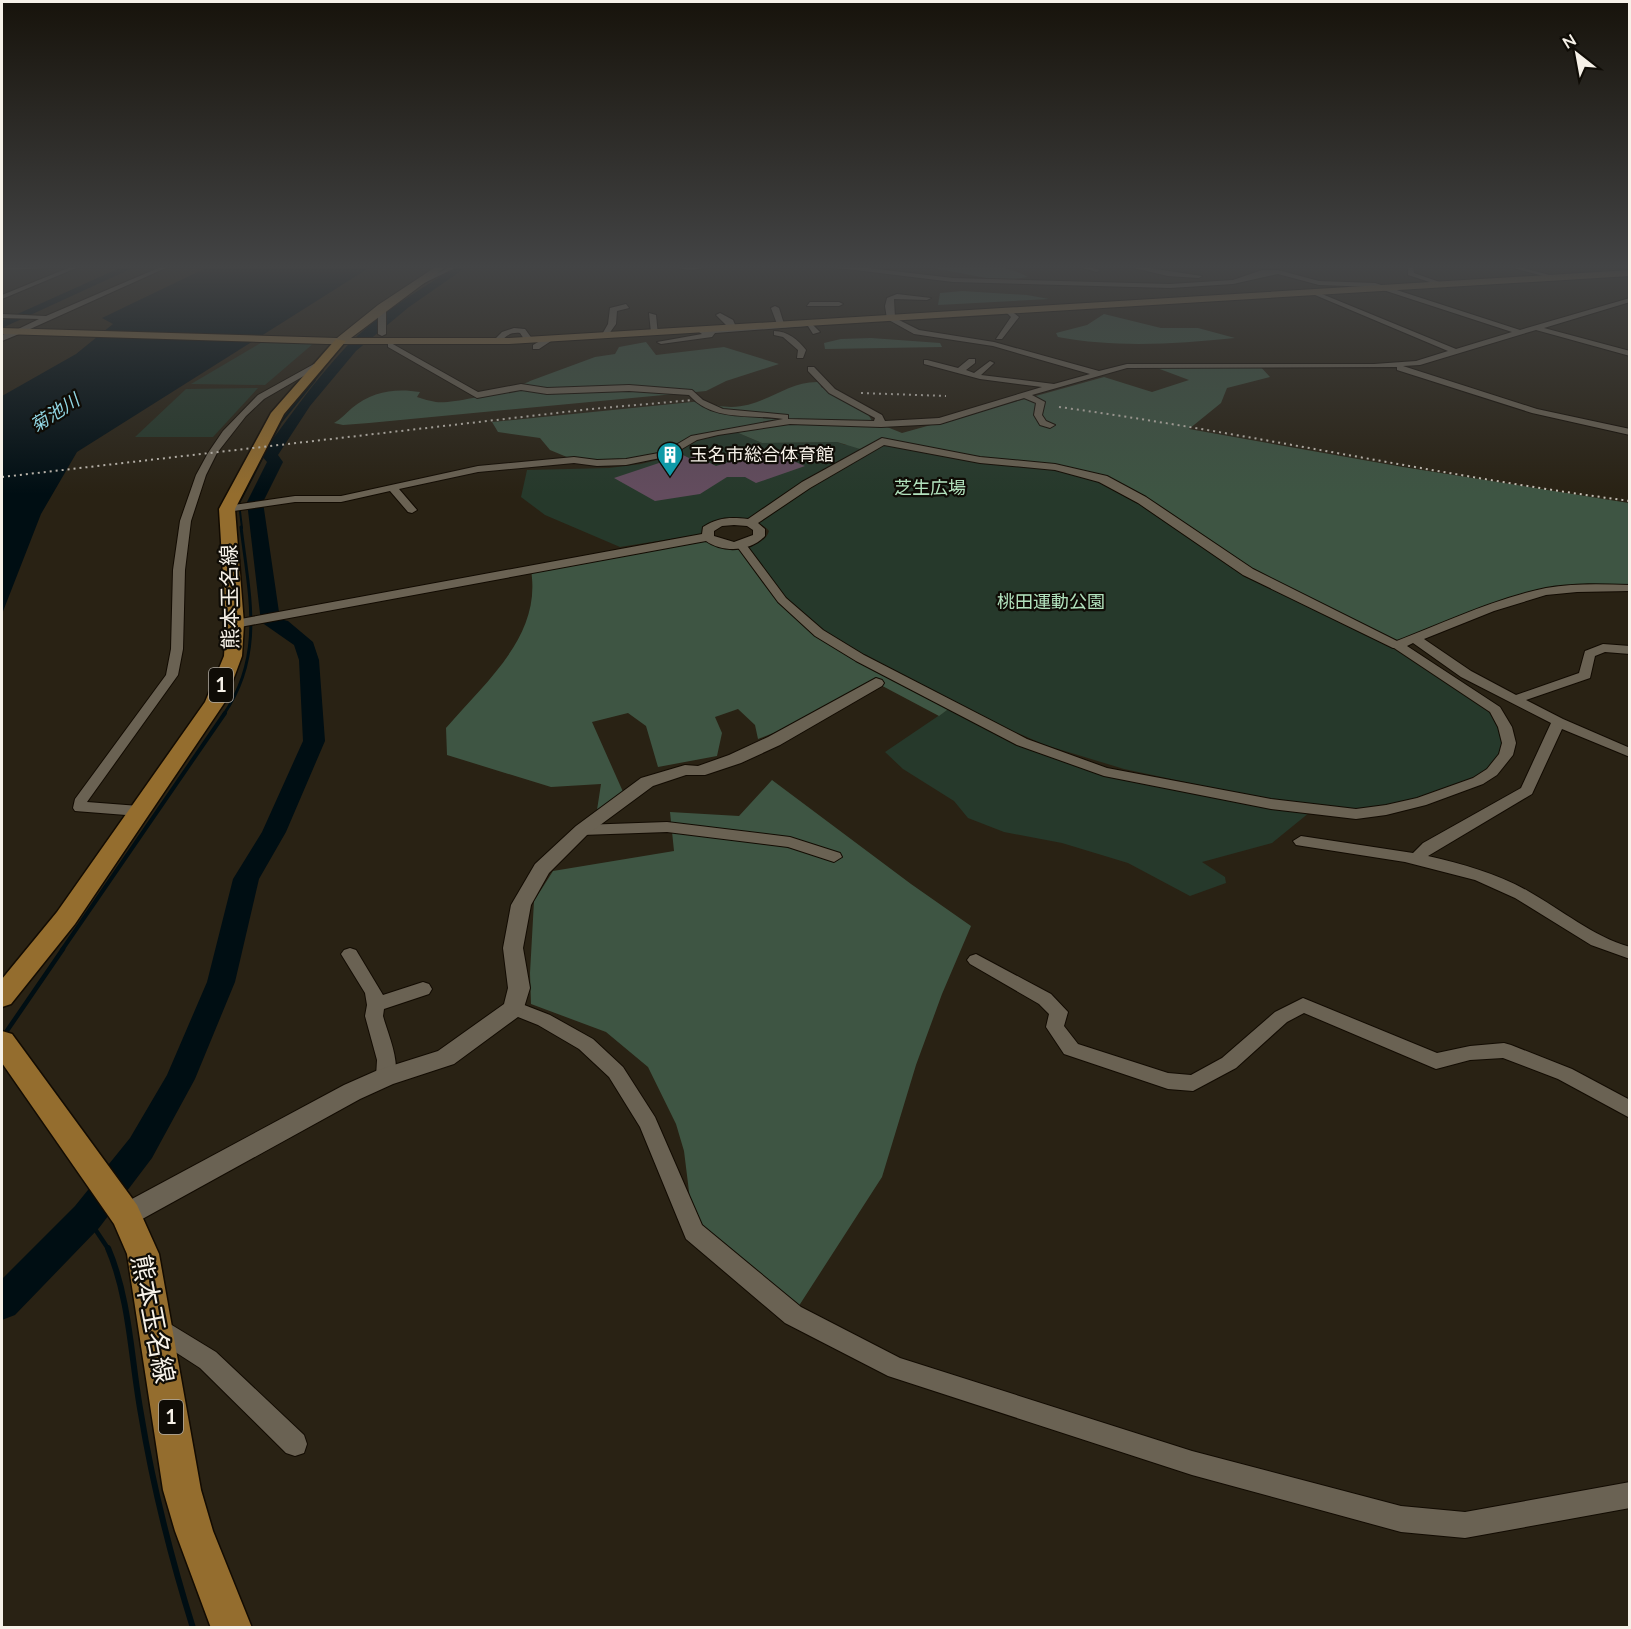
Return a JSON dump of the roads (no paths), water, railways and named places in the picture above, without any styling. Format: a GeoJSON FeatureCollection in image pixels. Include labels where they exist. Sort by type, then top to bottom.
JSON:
{"type":"FeatureCollection","features":[{"type":"Feature","properties":{"kind":"main road"},"geometry":{"type":"LineString","coordinates":[[231,509],[278,413],[339,342]]}},
{"type":"Feature","properties":{"kind":"main road"},"geometry":{"type":"LineString","coordinates":[[496,342],[533,344],[540,342]]}},
{"type":"Feature","properties":{"kind":"main road","name":"熊本玉名線"},"geometry":{"type":"LineString","coordinates":[[2,997],[66,918],[214,702],[246,622],[231,509]]}},
{"type":"Feature","properties":{"kind":"main road","name":"熊本玉名線"},"geometry":{"type":"LineString","coordinates":[[2,1042],[115,1200],[143,1254],[182,1490],[194,1531],[232,1628]]}},
{"type":"Feature","properties":{"kind":"street"},"geometry":{"type":"LineString","coordinates":[[790,342],[798,345],[802,350],[800,356]]}},
{"type":"Feature","properties":{"kind":"street"},"geometry":{"type":"LineString","coordinates":[[981,342],[1097,373]]}},
{"type":"Feature","properties":{"kind":"street"},"geometry":{"type":"LineString","coordinates":[[1433,342],[1457,352]]}},
{"type":"Feature","properties":{"kind":"street"},"geometry":{"type":"LineString","coordinates":[[391,345],[477,395],[521,387],[547,390],[628,387],[676,390],[692,393],[698,402],[716,410],[781,416],[797,420],[877,424],[940,421],[1127,366],[1391,366],[1424,361],[1488,342]]}},
{"type":"Feature","properties":{"kind":"street"},"geometry":{"type":"LineString","coordinates":[[1586,342],[1629,354]]}},
{"type":"Feature","properties":{"kind":"street"},"geometry":{"type":"LineString","coordinates":[[960,371],[972,361]]}},
{"type":"Feature","properties":{"kind":"street"},"geometry":{"type":"LineString","coordinates":[[927,362],[975,376],[1042,383],[1056,387]]}},
{"type":"Feature","properties":{"kind":"street"},"geometry":{"type":"LineString","coordinates":[[975,376],[990,363]]}},
{"type":"Feature","properties":{"kind":"street"},"geometry":{"type":"LineString","coordinates":[[139,811],[80,808],[80,802],[172,675],[179,652],[179,567],[193,490],[206,464],[240,417],[270,391],[317,366]]}},
{"type":"Feature","properties":{"kind":"street"},"geometry":{"type":"LineString","coordinates":[[1391,366],[1535,411],[1629,432]]}},
{"type":"Feature","properties":{"kind":"street"},"geometry":{"type":"LineString","coordinates":[[741,544],[782,600],[819,633],[860,658],[1022,741],[1104,772],[1271,804],[1356,814],[1421,802],[1478,781],[1492,772],[1506,755],[1509,743],[1505,727],[1495,710],[1398,645],[1248,572],[1142,500],[1103,479],[1055,467],[980,460],[877,440],[879,417],[832,391],[811,369]]}},
{"type":"Feature","properties":{"kind":"street"},"geometry":{"type":"LineString","coordinates":[[1025,395],[1041,402],[1038,415],[1042,423],[1050,425]]}},
{"type":"Feature","properties":{"kind":"street"},"geometry":{"type":"LineString","coordinates":[[231,509],[295,499],[341,499],[478,469],[574,460],[597,463],[626,462],[667,454],[694,438],[718,432],[797,420]]}},
{"type":"Feature","properties":{"kind":"street"},"geometry":{"type":"LineString","coordinates":[[750,523],[806,485],[882,441]]}},
{"type":"Feature","properties":{"kind":"street"},"geometry":{"type":"LineString","coordinates":[[392,487],[412,510]]}},
{"type":"Feature","properties":{"kind":"street"},"geometry":{"type":"LineString","coordinates":[[246,622],[708,537],[721,544],[741,544],[759,536],[759,529],[750,523],[734,521],[718,523],[708,530],[708,537]]}},
{"type":"Feature","properties":{"kind":"street"},"geometry":{"type":"LineString","coordinates":[[1398,645],[1496,607],[1545,592],[1583,587],[1629,588]]}},
{"type":"Feature","properties":{"kind":"street"},"geometry":{"type":"LineString","coordinates":[[1414,639],[1466,674],[1558,722],[1629,753]]}},
{"type":"Feature","properties":{"kind":"street"},"geometry":{"type":"LineString","coordinates":[[1516,700],[1533,691],[1565,686],[1585,675],[1589,654],[1603,648],[1629,650]]}},
{"type":"Feature","properties":{"kind":"street"},"geometry":{"type":"LineString","coordinates":[[115,1200],[386,1077],[446,1058],[514,1008],[519,988],[513,948],[521,905],[542,869],[582,830],[647,782],[685,770],[699,771],[735,759],[774,741],[876,683]]}},
{"type":"Feature","properties":{"kind":"street"},"geometry":{"type":"LineString","coordinates":[[1417,858],[1428,847],[1527,791],[1558,722]]}},
{"type":"Feature","properties":{"kind":"street"},"geometry":{"type":"LineString","coordinates":[[582,830],[667,827],[790,842],[834,857]]}},
{"type":"Feature","properties":{"kind":"street"},"geometry":{"type":"LineString","coordinates":[[1301,841],[1417,858],[1505,885],[1612,949],[1629,953]]}},
{"type":"Feature","properties":{"kind":"street"},"geometry":{"type":"LineString","coordinates":[[350,954],[374,992],[376,1005],[374,1016],[386,1060],[386,1077]]}},
{"type":"Feature","properties":{"kind":"street"},"geometry":{"type":"LineString","coordinates":[[976,960],[1045,999],[1059,1012],[1055,1027],[1071,1049],[1168,1081],[1193,1083],[1203,1079],[1229,1063],[1281,1017],[1303,1005],[1436,1061],[1470,1053],[1504,1050],[1565,1074],[1629,1110]]}},
{"type":"Feature","properties":{"kind":"street"},"geometry":{"type":"LineString","coordinates":[[376,1005],[423,989]]}},
{"type":"Feature","properties":{"kind":"street"},"geometry":{"type":"LineString","coordinates":[[514,1008],[544,1020],[586,1044],[616,1072],[648,1123],[694,1233],[793,1315],[896,1368],[1192,1464],[1401,1520],[1465,1525],[1629,1495]]}},
{"type":"Feature","properties":{"kind":"street"},"geometry":{"type":"LineString","coordinates":[[157,1328],[208,1360],[296,1444]]}},
{"type":"Feature","properties":{"kind":"water","name":"菊池川"},"geometry":{"type":"Polygon","coordinates":[[[91,342],[251,342],[77,452],[41,514],[2,614],[2,396],[76,354],[91,342]]]}},
{"type":"Feature","properties":{"kind":"waterway"},"geometry":{"type":"LineString","coordinates":[[2,1303],[87,1217],[141,1148],[180,1079],[221,982],[246,879],[274,832],[314,741],[309,660],[303,642],[281,625],[271,622],[255,502],[275,462],[269,455],[278,447],[305,403],[359,342]]}},
{"type":"Feature","properties":{"kind":"waterway"},"geometry":{"type":"LineString","coordinates":[[313,382],[323,370]]}},
{"type":"Feature","properties":{"kind":"waterway"},"geometry":{"type":"LineString","coordinates":[[242,528],[239,503],[281,422],[315,380]]}},
{"type":"Feature","properties":{"kind":"waterway"},"geometry":{"type":"LineString","coordinates":[[224,714],[237,692],[250,646],[250,600],[241,527]]}},
{"type":"Feature","properties":{"kind":"waterway"},"geometry":{"type":"LineString","coordinates":[[62,950],[225,713]]}},
{"type":"Feature","properties":{"kind":"waterway"},"geometry":{"type":"LineString","coordinates":[[2,1038],[63,949]]}},
{"type":"Feature","properties":{"kind":"waterway"},"geometry":{"type":"LineString","coordinates":[[87,1217],[108,1249]]}},
{"type":"Feature","properties":{"kind":"waterway"},"geometry":{"type":"LineString","coordinates":[[108,1249],[121,1288],[141,1414],[157,1495],[193,1628]]}},
{"type":"Feature","properties":{"kind":"railway"},"geometry":{"type":"LineString","coordinates":[[861,393],[946,396]]}},
{"type":"Feature","properties":{"kind":"railway"},"geometry":{"type":"LineString","coordinates":[[2,477],[591,409],[693,400]]}},
{"type":"Feature","properties":{"kind":"railway"},"geometry":{"type":"LineString","coordinates":[[1059,407],[1131,417],[1558,491],[1630,501]]}},
{"type":"Feature","properties":{"kind":"place","name":"玉名市総合体育館"},"geometry":{"type":"Point","coordinates":[670,478]}},
{"type":"Feature","properties":{"kind":"park label","name":"芝生広場"},"geometry":{"type":"Point","coordinates":[930,488]}},
{"type":"Feature","properties":{"kind":"park label","name":"桃田運動公園"},"geometry":{"type":"Point","coordinates":[1051,602]}}]}
